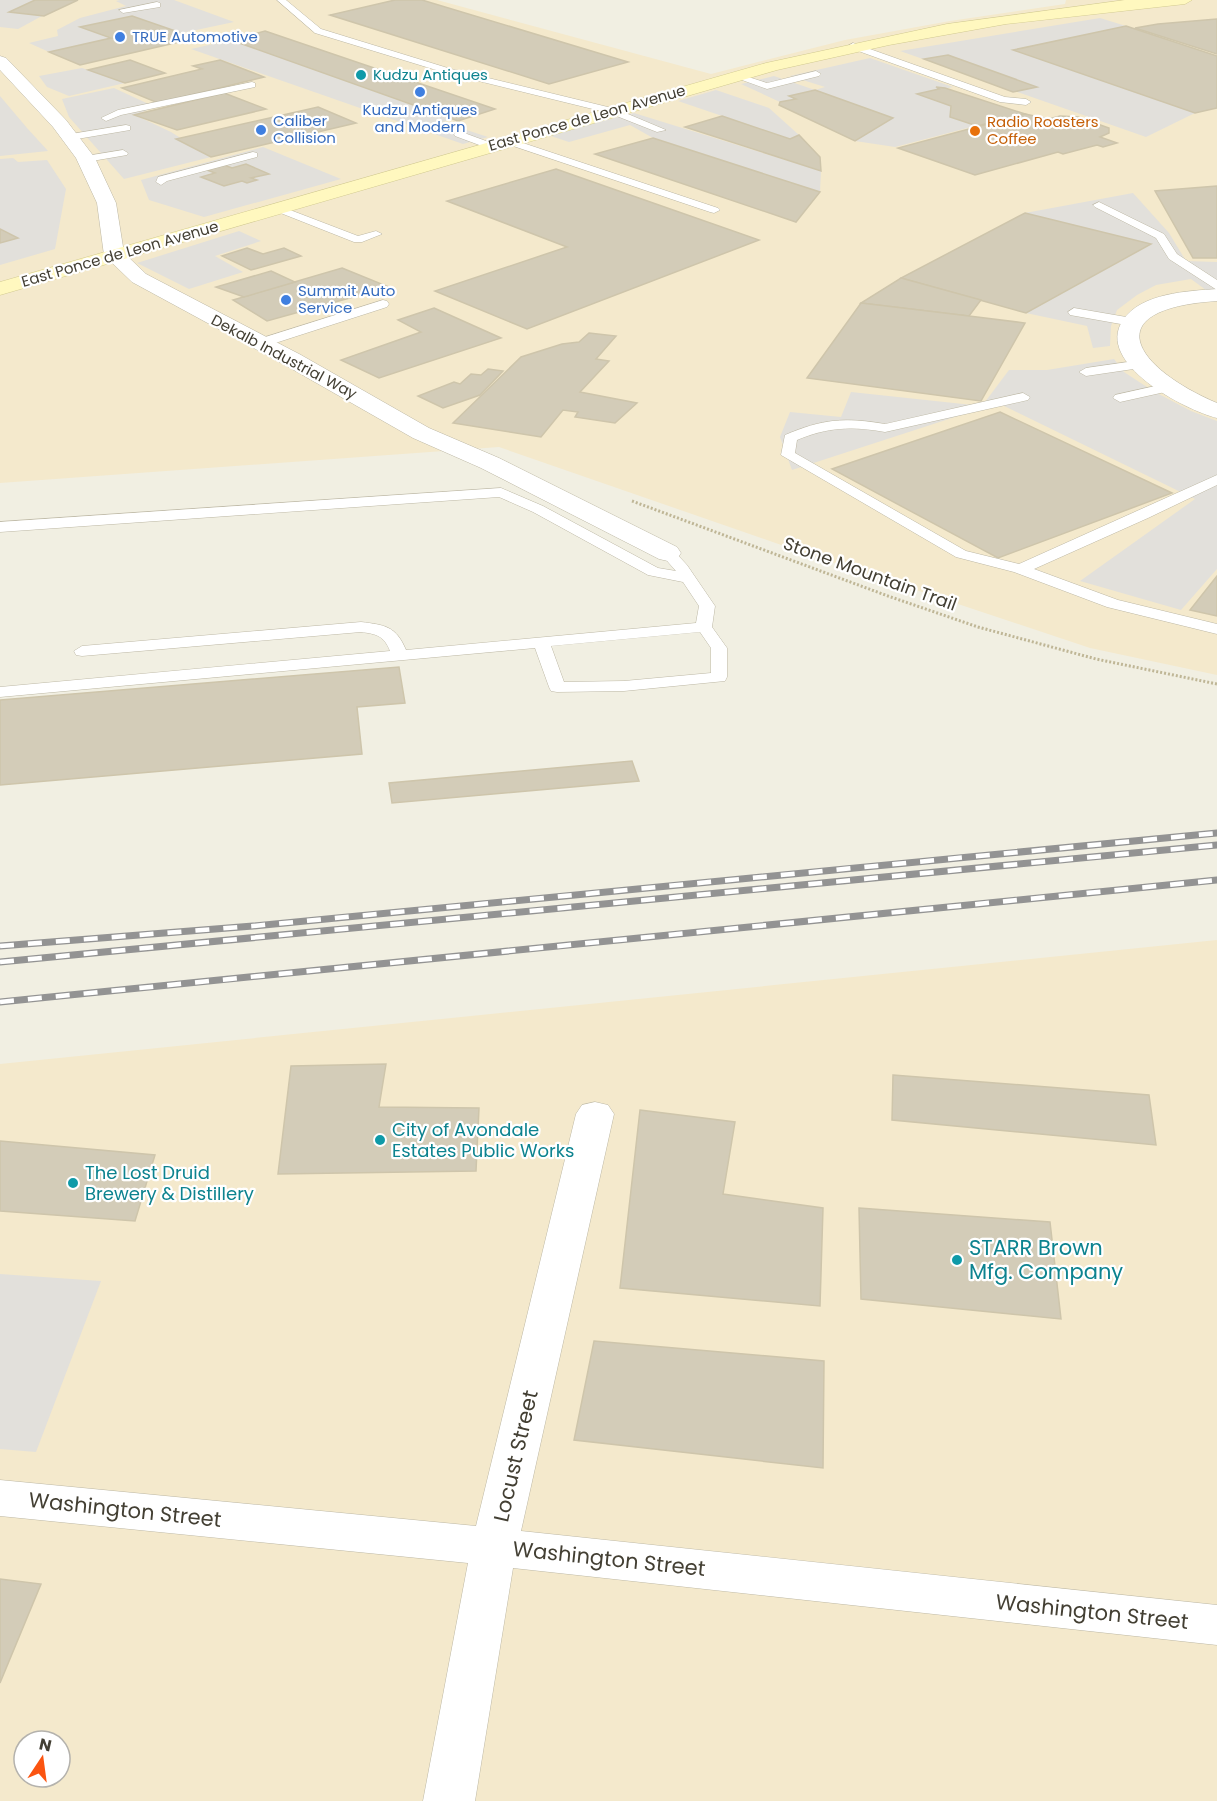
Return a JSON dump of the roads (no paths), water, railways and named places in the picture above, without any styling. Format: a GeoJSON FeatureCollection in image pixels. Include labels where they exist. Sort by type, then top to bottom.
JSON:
{"type":"FeatureCollection","features":[{"type":"Feature","properties":{"kind":"main road","name":"East Ponce de Leon Avenue"},"geometry":{"type":"LineString","coordinates":[[0,289],[612,111],[686,93],[785,62],[853,46],[1055,13],[1185,0]]}},
{"type":"Feature","properties":{"kind":"street"},"geometry":{"type":"LineString","coordinates":[[0,61],[71,137],[86,159],[104,195],[110,215],[114,255]]}},
{"type":"Feature","properties":{"kind":"street","name":"Dekalb Industrial Way"},"geometry":{"type":"LineString","coordinates":[[114,255],[139,278],[261,343],[421,433],[490,463],[668,553]]}},
{"type":"Feature","properties":{"kind":"street"},"geometry":{"type":"LineString","coordinates":[[1217,295],[1159,303],[1135,316],[1129,332],[1130,344],[1148,372],[1169,387],[1217,411]]}},
{"type":"Feature","properties":{"kind":"street","name":"Locust Street"},"geometry":{"type":"LineString","coordinates":[[449,1801],[494,1547],[595,1114]]}},
{"type":"Feature","properties":{"kind":"street","name":"Washington Street"},"geometry":{"type":"LineString","coordinates":[[0,1498],[494,1547],[1217,1625]]}},
{"type":"Feature","properties":{"kind":"lane"},"geometry":{"type":"LineString","coordinates":[[281,0],[318,31],[450,71],[612,111],[661,130]]}},
{"type":"Feature","properties":{"kind":"lane"},"geometry":{"type":"LineString","coordinates":[[123,10],[157,5]]}},
{"type":"Feature","properties":{"kind":"lane"},"geometry":{"type":"LineString","coordinates":[[853,46],[1004,100],[1026,102]]}},
{"type":"Feature","properties":{"kind":"lane"},"geometry":{"type":"LineString","coordinates":[[736,76],[767,86],[816,74],[785,62]]}},
{"type":"Feature","properties":{"kind":"lane"},"geometry":{"type":"LineString","coordinates":[[106,118],[118,113],[252,85]]}},
{"type":"Feature","properties":{"kind":"lane"},"geometry":{"type":"LineString","coordinates":[[71,137],[126,128]]}},
{"type":"Feature","properties":{"kind":"lane"},"geometry":{"type":"LineString","coordinates":[[459,134],[490,146]]}},
{"type":"Feature","properties":{"kind":"lane"},"geometry":{"type":"LineString","coordinates":[[508,141],[714,210]]}},
{"type":"Feature","properties":{"kind":"lane"},"geometry":{"type":"LineString","coordinates":[[86,159],[123,153]]}},
{"type":"Feature","properties":{"kind":"lane"},"geometry":{"type":"LineString","coordinates":[[161,182],[162,179],[253,155]]}},
{"type":"Feature","properties":{"kind":"lane"},"geometry":{"type":"LineString","coordinates":[[1099,205],[1160,236],[1173,256],[1217,286]]}},
{"type":"Feature","properties":{"kind":"lane"},"geometry":{"type":"LineString","coordinates":[[277,208],[358,240],[376,234]]}},
{"type":"Feature","properties":{"kind":"lane"},"geometry":{"type":"LineString","coordinates":[[261,343],[383,304]]}},
{"type":"Feature","properties":{"kind":"lane"},"geometry":{"type":"LineString","coordinates":[[1074,312],[1132,322]]}},
{"type":"Feature","properties":{"kind":"lane"},"geometry":{"type":"LineString","coordinates":[[1086,372],[1142,364]]}},
{"type":"Feature","properties":{"kind":"lane"},"geometry":{"type":"LineString","coordinates":[[1120,398],[1169,387]]}},
{"type":"Feature","properties":{"kind":"lane"},"geometry":{"type":"LineString","coordinates":[[1023,397],[885,428],[863,424],[818,426],[790,438],[788,455],[961,554],[1020,569],[1113,604],[1217,629]]}},
{"type":"Feature","properties":{"kind":"lane"},"geometry":{"type":"LineString","coordinates":[[1020,569],[1143,515],[1217,479]]}},
{"type":"Feature","properties":{"kind":"lane"},"geometry":{"type":"LineString","coordinates":[[0,527],[501,492],[538,509],[654,572],[688,578]]}},
{"type":"Feature","properties":{"kind":"lane"},"geometry":{"type":"LineString","coordinates":[[541,642],[557,687],[624,686],[719,677],[720,648],[704,627],[707,606],[668,553]]}},
{"type":"Feature","properties":{"kind":"lane"},"geometry":{"type":"LineString","coordinates":[[82,651],[361,627],[378,629],[392,636],[400,654]]}},
{"type":"Feature","properties":{"kind":"lane"},"geometry":{"type":"LineString","coordinates":[[0,692],[704,627]]}},
{"type":"Feature","properties":{"kind":"railway"},"geometry":{"type":"LineString","coordinates":[[0,946],[253,926],[1217,833]]}},
{"type":"Feature","properties":{"kind":"railway"},"geometry":{"type":"LineString","coordinates":[[0,962],[1217,845]]}},
{"type":"Feature","properties":{"kind":"railway"},"geometry":{"type":"LineString","coordinates":[[0,1002],[1217,880]]}},
{"type":"Feature","properties":{"kind":"place","name":"TRUE Automotive"},"geometry":{"type":"Point","coordinates":[120,37]}},
{"type":"Feature","properties":{"kind":"place","name":"Kudzu Antiques"},"geometry":{"type":"Point","coordinates":[361,75]}},
{"type":"Feature","properties":{"kind":"place","name":"Kudzu Antiques and Modern"},"geometry":{"type":"Point","coordinates":[420,92]}},
{"type":"Feature","properties":{"kind":"place","name":"Caliber Collision"},"geometry":{"type":"Point","coordinates":[261,130]}},
{"type":"Feature","properties":{"kind":"place","name":"Radio Roasters Coffee"},"geometry":{"type":"Point","coordinates":[975,131]}},
{"type":"Feature","properties":{"kind":"place","name":"Summit Auto Service"},"geometry":{"type":"Point","coordinates":[286,300]}},
{"type":"Feature","properties":{"kind":"place","name":"City of Avondale Estates Public Works"},"geometry":{"type":"Point","coordinates":[380,1140]}},
{"type":"Feature","properties":{"kind":"place","name":"The Lost Druid Brewery & Distillery"},"geometry":{"type":"Point","coordinates":[73,1183]}},
{"type":"Feature","properties":{"kind":"place","name":"STARR Brown Mfg. Company"},"geometry":{"type":"Point","coordinates":[957,1260]}}]}
